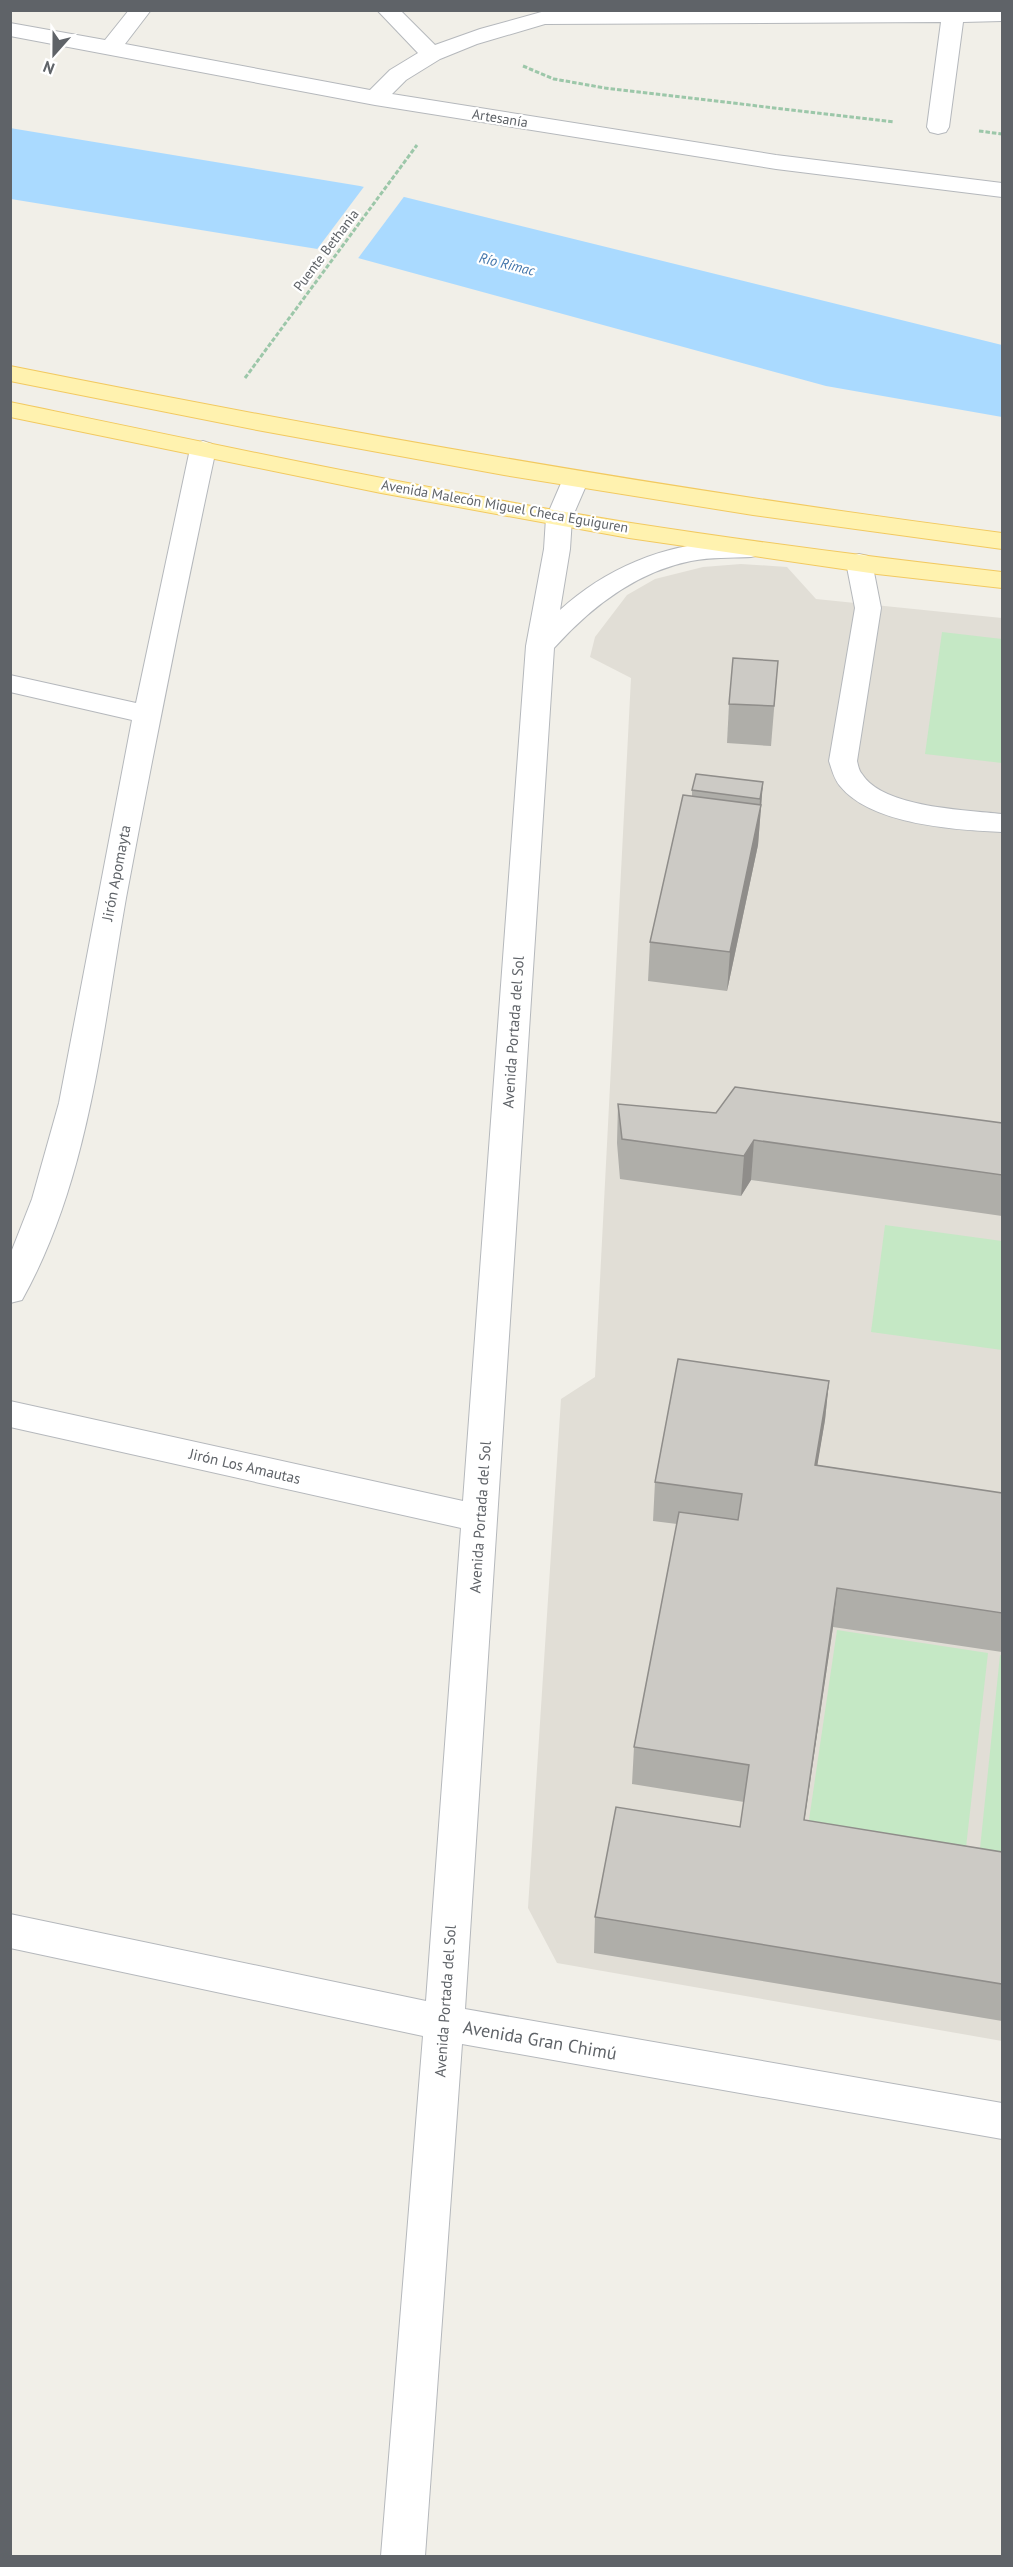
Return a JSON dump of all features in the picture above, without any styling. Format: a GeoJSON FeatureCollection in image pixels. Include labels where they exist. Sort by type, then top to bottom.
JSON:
{"type":"FeatureCollection","features":[{"type":"Feature","properties":{"kind":"main road"},"geometry":{"type":"LineString","coordinates":[[10,373],[212,415],[575,481],[751,508],[1002,541]]}},
{"type":"Feature","properties":{"kind":"main road","name":"Avenida Malecón Miguel Checa Eguiguren"},"geometry":{"type":"LineString","coordinates":[[10,409],[202,449],[559,518],[751,549],[1002,579]]}},
{"type":"Feature","properties":{"kind":"street"},"geometry":{"type":"LineString","coordinates":[[111,47],[141,10]]}},
{"type":"Feature","properties":{"kind":"street"},"geometry":{"type":"LineString","coordinates":[[387,10],[432,55]]}},
{"type":"Feature","properties":{"kind":"street"},"geometry":{"type":"LineString","coordinates":[[375,98],[398,76],[432,55],[480,35],[545,18],[756,13],[1002,15]]}},
{"type":"Feature","properties":{"kind":"street"},"geometry":{"type":"LineString","coordinates":[[938,127],[953,15]]}},
{"type":"Feature","properties":{"kind":"street","name":"Artesanía"},"geometry":{"type":"LineString","coordinates":[[10,29],[375,98],[776,162],[998,190]]}},
{"type":"Feature","properties":{"kind":"street","name":"Jirón Apomayta"},"geometry":{"type":"LineString","coordinates":[[10,1291],[28,1258],[65,1146],[146,714],[202,449]]}},
{"type":"Feature","properties":{"kind":"street","name":"Avenida Portada del Sol"},"geometry":{"type":"LineString","coordinates":[[403,2556],[444,2023],[540,645],[557,549],[559,518],[575,481]]}},
{"type":"Feature","properties":{"kind":"street"},"geometry":{"type":"LineString","coordinates":[[540,645],[569,614],[599,590],[638,571],[683,554],[751,549]]}},
{"type":"Feature","properties":{"kind":"street"},"geometry":{"type":"LineString","coordinates":[[859,562],[868,608],[843,761],[850,781],[868,795],[898,808],[929,815],[1002,823]]}},
{"type":"Feature","properties":{"kind":"street"},"geometry":{"type":"LineString","coordinates":[[10,683],[146,714]]}},
{"type":"Feature","properties":{"kind":"street","name":"Jirón Los Amautas"},"geometry":{"type":"LineString","coordinates":[[10,1414],[479,1518]]}},
{"type":"Feature","properties":{"kind":"street","name":"Avenida Gran Chimú"},"geometry":{"type":"LineString","coordinates":[[10,1930],[444,2023],[1002,2121]]}},
{"type":"Feature","properties":{"kind":"path"},"geometry":{"type":"LineString","coordinates":[[480,35],[511,61],[554,79],[605,88],[1002,134]]}},
{"type":"Feature","properties":{"kind":"path","name":"Puente Bethania"},"geometry":{"type":"LineString","coordinates":[[257,361],[412,151]]}},
{"type":"Feature","properties":{"kind":"shaded area"},"geometry":{"type":"Polygon","coordinates":[[[741,564],[787,567],[816,599],[1002,618],[1002,2041],[557,1963],[528,1908],[561,1399],[595,1377],[631,678],[590,657],[595,637],[627,595],[655,579],[703,567],[741,564]]]}},
{"type":"Feature","properties":{"kind":"green space"},"geometry":{"type":"Polygon","coordinates":[[[942,632],[1002,639],[1002,763],[925,754],[942,632]]]}},
{"type":"Feature","properties":{"kind":"green space"},"geometry":{"type":"Polygon","coordinates":[[[885,1225],[1002,1241],[1002,1350],[871,1332],[885,1225]]]}},
{"type":"Feature","properties":{"kind":"green space"},"geometry":{"type":"Polygon","coordinates":[[[837,1630],[988,1653],[964,1865],[806,1840],[837,1630]]]}},
{"type":"Feature","properties":{"kind":"green space"},"geometry":{"type":"Polygon","coordinates":[[[1000,1655],[1002,1656],[1002,1871],[978,1868],[1000,1655]]]}},
{"type":"Feature","properties":{"kind":"water","name":"Río Rímac"},"geometry":{"type":"Polygon","coordinates":[[[10,128],[360,186],[1002,345],[1002,417],[826,386],[336,252],[11,199],[10,128]]]}},
{"type":"Feature","properties":{"kind":"pier"},"geometry":{"type":"Polygon","coordinates":[[[366,184],[406,194],[356,261],[315,252],[366,184]]]}},
{"type":"Feature","properties":{"kind":"building"},"geometry":{"type":"Polygon","coordinates":[[[733,658],[778,661],[774,706],[729,704],[733,658]]]}},
{"type":"Feature","properties":{"kind":"building"},"geometry":{"type":"Polygon","coordinates":[[[696,774],[763,782],[760,799],[692,790],[696,774]]]}},
{"type":"Feature","properties":{"kind":"building"},"geometry":{"type":"Polygon","coordinates":[[[683,795],[761,805],[730,952],[650,942],[683,795]]]}},
{"type":"Feature","properties":{"kind":"building"},"geometry":{"type":"Polygon","coordinates":[[[735,1087],[1002,1123],[1002,1175],[754,1140],[744,1156],[622,1139],[618,1104],[716,1113],[735,1087]]]}},
{"type":"Feature","properties":{"kind":"building"},"geometry":{"type":"Polygon","coordinates":[[[678,1359],[829,1381],[815,1465],[1002,1493],[1002,1613],[837,1588],[804,1820],[1002,1852],[1002,1984],[595,1917],[616,1807],[740,1827],[749,1765],[634,1747],[679,1512],[738,1520],[742,1494],[655,1482],[678,1359]]]}}]}
